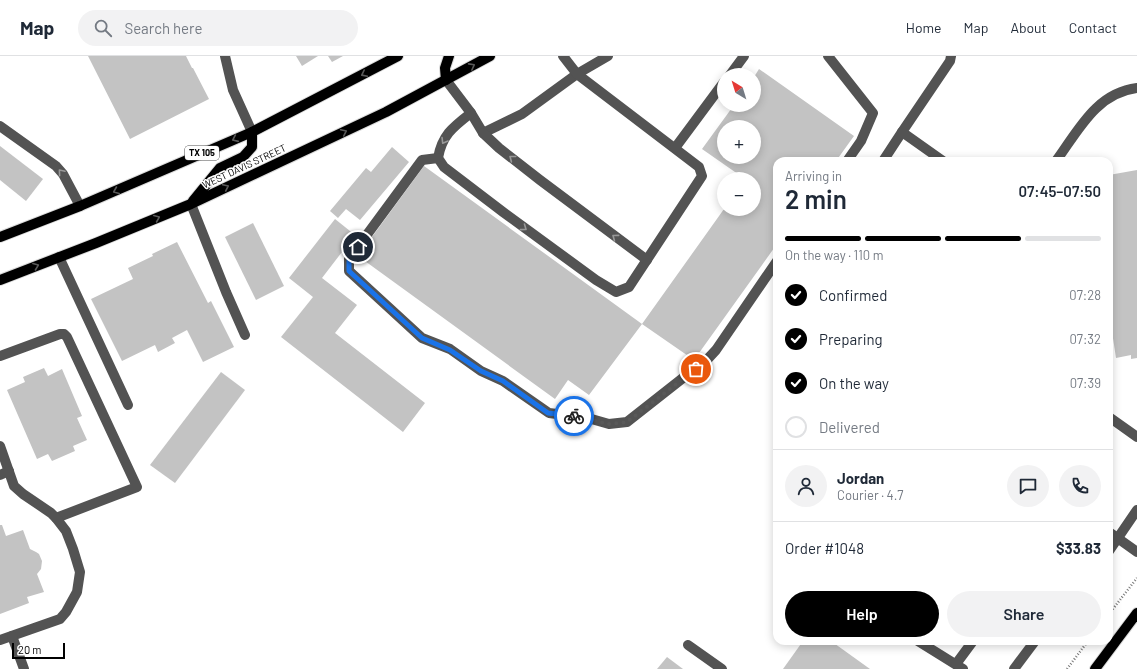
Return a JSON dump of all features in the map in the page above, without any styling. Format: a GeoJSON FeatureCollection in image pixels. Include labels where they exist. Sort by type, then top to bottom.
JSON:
{"type":"FeatureCollection","features":[{"type":"Feature","properties":{"kind":"main road","name":"TX 105"},"geometry":{"type":"LineString","coordinates":[[0,237],[80,206],[252,132],[398,56]]}},
{"type":"Feature","properties":{"kind":"main road"},"geometry":{"type":"LineString","coordinates":[[446,80],[445,68],[449,56]]}},
{"type":"Feature","properties":{"kind":"main road","name":"WEST DAVIS STREET"},"geometry":{"type":"LineString","coordinates":[[0,280],[191,204],[386,112],[490,56]]}},
{"type":"Feature","properties":{"kind":"main road"},"geometry":{"type":"LineString","coordinates":[[191,204],[220,168],[243,157],[248,152],[252,147],[252,132]]}},
{"type":"Feature","properties":{"kind":"main road"},"geometry":{"type":"LineString","coordinates":[[1113,644],[1137,613]]}},
{"type":"Feature","properties":{"kind":"main road"},"geometry":{"type":"LineString","coordinates":[[1094,669],[1112,645]]}},
{"type":"Feature","properties":{"kind":"street"},"geometry":{"type":"LineString","coordinates":[[224,56],[233,90],[252,132]]}},
{"type":"Feature","properties":{"kind":"street"},"geometry":{"type":"LineString","coordinates":[[471,113],[450,130],[440,147],[438,158],[444,167],[596,280],[616,292],[629,287],[702,176],[699,167],[578,74],[562,56]]}},
{"type":"Feature","properties":{"kind":"street"},"geometry":{"type":"LineString","coordinates":[[483,133],[522,114],[578,74],[608,56]]}},
{"type":"Feature","properties":{"kind":"street"},"geometry":{"type":"LineString","coordinates":[[735,68],[744,56]]}},
{"type":"Feature","properties":{"kind":"street"},"geometry":{"type":"LineString","coordinates":[[828,56],[872,113],[861,141],[850,157]]}},
{"type":"Feature","properties":{"kind":"street"},"geometry":{"type":"LineString","coordinates":[[886,157],[950,61],[951,56]]}},
{"type":"Feature","properties":{"kind":"street"},"geometry":{"type":"LineString","coordinates":[[446,80],[471,113],[483,133],[499,148],[647,260]]}},
{"type":"Feature","properties":{"kind":"street"},"geometry":{"type":"LineString","coordinates":[[1059,157],[1095,108],[1113,95],[1137,88]]}},
{"type":"Feature","properties":{"kind":"street"},"geometry":{"type":"LineString","coordinates":[[675,148],[717,91]]}},
{"type":"Feature","properties":{"kind":"street"},"geometry":{"type":"LineString","coordinates":[[0,126],[56,166],[68,180],[80,206]]}},
{"type":"Feature","properties":{"kind":"street"},"geometry":{"type":"LineString","coordinates":[[902,132],[937,157]]}},
{"type":"Feature","properties":{"kind":"street"},"geometry":{"type":"LineString","coordinates":[[438,158],[422,160],[349,260],[349,271],[422,338],[450,350],[481,371],[503,381],[548,413],[588,418],[609,424],[627,422],[703,364],[716,350],[773,267]]}},
{"type":"Feature","properties":{"kind":"street"},"geometry":{"type":"LineString","coordinates":[[191,204],[245,335]]}},
{"type":"Feature","properties":{"kind":"street"},"geometry":{"type":"LineString","coordinates":[[59,257],[128,405]]}},
{"type":"Feature","properties":{"kind":"street"},"geometry":{"type":"LineString","coordinates":[[0,356],[60,334],[64,334],[67,337],[137,487],[56,518]]}},
{"type":"Feature","properties":{"kind":"street"},"geometry":{"type":"LineString","coordinates":[[1113,420],[1137,438]]}},
{"type":"Feature","properties":{"kind":"street"},"geometry":{"type":"LineString","coordinates":[[0,446],[5,473],[18,490],[51,513],[66,531],[74,549],[80,572],[77,592],[66,612],[60,619],[0,640]]}},
{"type":"Feature","properties":{"kind":"street"},"geometry":{"type":"LineString","coordinates":[[1113,545],[1137,510]]}},
{"type":"Feature","properties":{"kind":"street"},"geometry":{"type":"LineString","coordinates":[[1113,535],[1137,552]]}},
{"type":"Feature","properties":{"kind":"street"},"geometry":{"type":"LineString","coordinates":[[12,636],[24,669]]}},
{"type":"Feature","properties":{"kind":"street"},"geometry":{"type":"LineString","coordinates":[[688,645],[722,669]]}},
{"type":"Feature","properties":{"kind":"street"},"geometry":{"type":"LineString","coordinates":[[924,645],[959,667],[971,645]]}},
{"type":"Feature","properties":{"kind":"street"},"geometry":{"type":"LineString","coordinates":[[1014,669],[1032,645]]}},
{"type":"Feature","properties":{"kind":"path"},"geometry":{"type":"LineString","coordinates":[[1113,609],[1137,578]]}},
{"type":"Feature","properties":{"kind":"path"},"geometry":{"type":"LineString","coordinates":[[1067,669],[1085,645]]}},
{"type":"Feature","properties":{"kind":"building"},"geometry":{"type":"Polygon","coordinates":[[[88,56],[186,56],[209,99],[130,139],[88,56]]]}},
{"type":"Feature","properties":{"kind":"building"},"geometry":{"type":"Polygon","coordinates":[[[296,56],[318,56],[302,66],[296,56]]]}},
{"type":"Feature","properties":{"kind":"building"},"geometry":{"type":"Polygon","coordinates":[[[328,56],[343,56],[332,62],[328,56]]]}},
{"type":"Feature","properties":{"kind":"building"},"geometry":{"type":"Polygon","coordinates":[[[761,70],[854,136],[839,157],[773,157],[773,250],[694,360],[642,324],[719,216],[761,216],[761,172],[735,172],[724,164],[761,164],[761,120],[723,120],[729,112],[761,112],[761,70]]]}},
{"type":"Feature","properties":{"kind":"building"},"geometry":{"type":"Polygon","coordinates":[[[717,128],[717,159],[702,149],[717,128]]]}},
{"type":"Feature","properties":{"kind":"building"},"geometry":{"type":"Polygon","coordinates":[[[0,146],[43,179],[26,201],[0,180],[0,146]]]}},
{"type":"Feature","properties":{"kind":"building"},"geometry":{"type":"Polygon","coordinates":[[[392,147],[409,162],[360,220],[346,209],[338,218],[330,211],[366,168],[371,172],[392,147]]]}},
{"type":"Feature","properties":{"kind":"building"},"geometry":{"type":"Polygon","coordinates":[[[424,166],[642,324],[589,395],[568,380],[555,399],[358,256],[424,166]]]}},
{"type":"Feature","properties":{"kind":"building"},"geometry":{"type":"Polygon","coordinates":[[[1137,170],[1137,358],[1131,359],[1131,355],[1116,358],[1113,338],[1113,174],[1137,170]]]}},
{"type":"Feature","properties":{"kind":"building"},"geometry":{"type":"Polygon","coordinates":[[[335,219],[355,235],[322,278],[357,305],[335,333],[425,403],[403,432],[281,337],[313,297],[289,278],[335,219]]]}},
{"type":"Feature","properties":{"kind":"building"},"geometry":{"type":"Polygon","coordinates":[[[253,223],[284,286],[256,300],[225,237],[253,223]]]}},
{"type":"Feature","properties":{"kind":"building"},"geometry":{"type":"Polygon","coordinates":[[[177,242],[208,303],[211,301],[234,347],[203,362],[187,330],[172,338],[175,343],[158,352],[155,345],[122,361],[91,299],[133,279],[128,268],[177,242]]]}},
{"type":"Feature","properties":{"kind":"building"},"geometry":{"type":"Polygon","coordinates":[[[44,368],[48,376],[62,369],[82,416],[77,418],[87,440],[73,446],[75,451],[52,461],[48,454],[37,459],[7,390],[25,382],[23,377],[44,368]]]}},
{"type":"Feature","properties":{"kind":"building"},"geometry":{"type":"Polygon","coordinates":[[[221,372],[245,390],[175,483],[150,465],[221,372]]]}},
{"type":"Feature","properties":{"kind":"building"},"geometry":{"type":"Polygon","coordinates":[[[0,525],[2,525],[6,536],[23,530],[30,549],[39,554],[42,561],[41,569],[37,574],[44,592],[27,597],[29,603],[0,614],[0,525]]]}},
{"type":"Feature","properties":{"kind":"building"},"geometry":{"type":"Polygon","coordinates":[[[800,645],[837,645],[870,669],[783,669],[800,645]]]}},
{"type":"Feature","properties":{"kind":"building"},"geometry":{"type":"Polygon","coordinates":[[[667,657],[683,669],[657,669],[667,657]]]}},
{"type":"Feature","properties":{"kind":"way so far"},"geometry":{"type":"LineString","coordinates":[[574,416],[609,424],[627,422],[696,369]]}},
{"type":"Feature","properties":{"kind":"route"},"geometry":{"type":"LineString","coordinates":[[358,247],[349,260],[349,271],[422,338],[450,350],[481,371],[503,381],[548,413],[574,416]]}}]}
